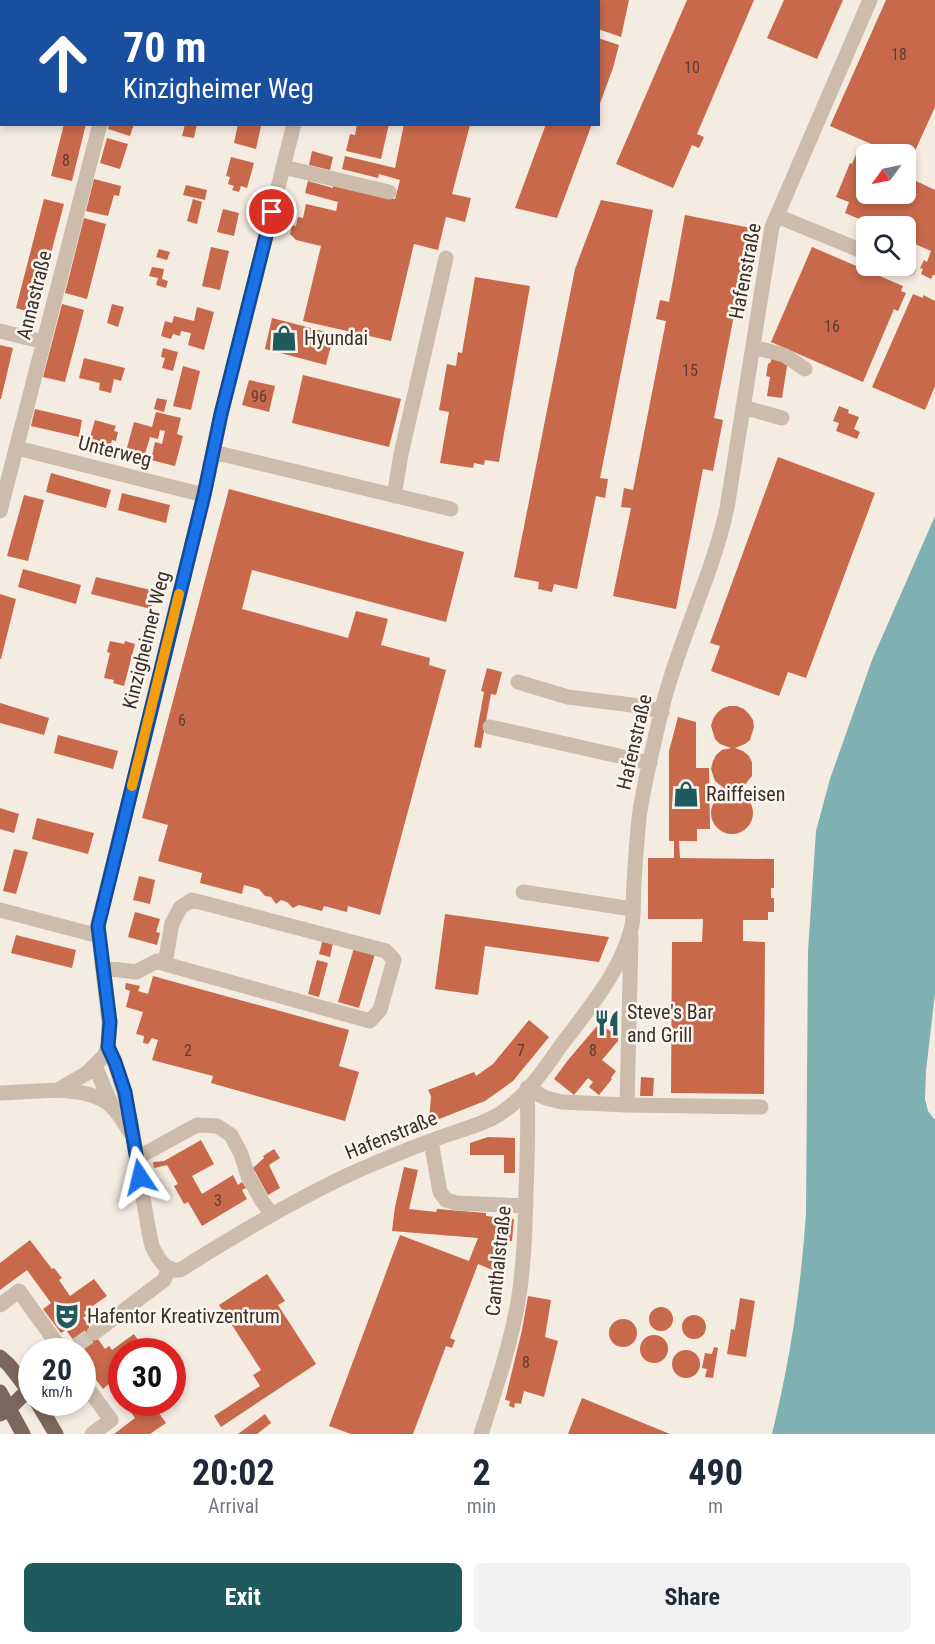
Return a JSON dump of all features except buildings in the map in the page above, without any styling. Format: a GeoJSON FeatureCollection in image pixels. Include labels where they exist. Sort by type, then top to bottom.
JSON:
{"type":"FeatureCollection","features":[{"type":"Feature","properties":{"kind":"main road"},"geometry":{"type":"LineString","coordinates":[[0,1357],[18,1379]]}},
{"type":"Feature","properties":{"kind":"main road"},"geometry":{"type":"LineString","coordinates":[[18,1399],[3,1402],[23,1434]]}},
{"type":"Feature","properties":{"kind":"main road"},"geometry":{"type":"LineString","coordinates":[[45,1416],[56,1434]]}},
{"type":"Feature","properties":{"kind":"street","name":"Hafenstraße"},"geometry":{"type":"LineString","coordinates":[[169,1268],[180,1270],[272,1215],[357,1171],[491,1119],[513,1104],[539,1076],[604,986],[622,953],[632,925],[640,816],[662,712],[680,650],[722,533],[728,508],[772,227],[870,0]]}},
{"type":"Feature","properties":{"kind":"street","name":"Annastraße"},"geometry":{"type":"LineString","coordinates":[[0,511],[99,126]]}},
{"type":"Feature","properties":{"kind":"street","name":"Kinzigheimer Weg"},"geometry":{"type":"LineString","coordinates":[[108,1047],[110,1022],[98,926],[293,126]]}},
{"type":"Feature","properties":{"kind":"street"},"geometry":{"type":"LineString","coordinates":[[283,167],[389,192]]}},
{"type":"Feature","properties":{"kind":"street"},"geometry":{"type":"LineString","coordinates":[[777,216],[856,248]]}},
{"type":"Feature","properties":{"kind":"street"},"geometry":{"type":"LineString","coordinates":[[394,496],[401,454],[446,258]]}},
{"type":"Feature","properties":{"kind":"street"},"geometry":{"type":"LineString","coordinates":[[0,331],[44,342]]}},
{"type":"Feature","properties":{"kind":"street"},"geometry":{"type":"LineString","coordinates":[[753,346],[784,355],[805,369]]}},
{"type":"Feature","properties":{"kind":"street"},"geometry":{"type":"LineString","coordinates":[[743,407],[782,418]]}},
{"type":"Feature","properties":{"kind":"street","name":"Unterweg"},"geometry":{"type":"LineString","coordinates":[[16,448],[204,495]]}},
{"type":"Feature","properties":{"kind":"street"},"geometry":{"type":"LineString","coordinates":[[213,452],[451,509]]}},
{"type":"Feature","properties":{"kind":"street"},"geometry":{"type":"LineString","coordinates":[[518,682],[568,697],[640,706],[662,712]]}},
{"type":"Feature","properties":{"kind":"street"},"geometry":{"type":"LineString","coordinates":[[490,727],[650,763]]}},
{"type":"Feature","properties":{"kind":"street"},"geometry":{"type":"LineString","coordinates":[[523,892],[632,909]]}},
{"type":"Feature","properties":{"kind":"street"},"geometry":{"type":"LineString","coordinates":[[103,968],[136,972],[157,961],[165,964],[370,1021],[380,1010],[394,960],[386,951],[192,900],[181,908],[172,923],[165,964]]}},
{"type":"Feature","properties":{"kind":"street"},"geometry":{"type":"LineString","coordinates":[[0,910],[99,936]]}},
{"type":"Feature","properties":{"kind":"street"},"geometry":{"type":"LineString","coordinates":[[627,1106],[632,925]]}},
{"type":"Feature","properties":{"kind":"street"},"geometry":{"type":"LineString","coordinates":[[58,1090],[87,1073],[104,1056],[108,1047]]}},
{"type":"Feature","properties":{"kind":"street"},"geometry":{"type":"LineString","coordinates":[[94,1333],[164,1280],[169,1268],[161,1263],[152,1246],[125,1092],[108,1047]]}},
{"type":"Feature","properties":{"kind":"street"},"geometry":{"type":"LineString","coordinates":[[95,1066],[112,1106],[132,1136]]}},
{"type":"Feature","properties":{"kind":"street"},"geometry":{"type":"LineString","coordinates":[[527,1088],[546,1098],[562,1102],[627,1106],[761,1107]]}},
{"type":"Feature","properties":{"kind":"street","name":"Canthalstraße"},"geometry":{"type":"LineString","coordinates":[[481,1434],[517,1304],[526,1206],[529,1123],[527,1088]]}},
{"type":"Feature","properties":{"kind":"street"},"geometry":{"type":"LineString","coordinates":[[0,1093],[58,1090],[89,1093],[112,1106]]}},
{"type":"Feature","properties":{"kind":"street"},"geometry":{"type":"LineString","coordinates":[[137,1158],[197,1125],[217,1126],[231,1135],[241,1154],[248,1176],[272,1215]]}},
{"type":"Feature","properties":{"kind":"street"},"geometry":{"type":"LineString","coordinates":[[431,1141],[440,1192],[446,1200],[456,1203],[526,1206]]}},
{"type":"Feature","properties":{"kind":"street"},"geometry":{"type":"LineString","coordinates":[[0,1305],[19,1291],[60,1338]]}},
{"type":"Feature","properties":{"kind":"street"},"geometry":{"type":"LineString","coordinates":[[92,1434],[111,1420],[96,1399]]}},
{"type":"Feature","properties":{"kind":"water"},"geometry":{"type":"Polygon","coordinates":[[[935,516],[935,993],[925,1099],[928,1111],[935,1120],[935,1434],[772,1434],[794,1324],[806,1213],[808,951],[816,831],[830,779],[872,660],[935,516]]]}},
{"type":"Feature","properties":{"kind":"tunnel"},"geometry":{"type":"LineString","coordinates":[[87,1338],[94,1333]]}},
{"type":"Feature","properties":{"kind":"slow traffic"},"geometry":{"type":"LineString","coordinates":[[132,786],[179,594]]}},
{"type":"Feature","properties":{"kind":"place","name":"Hyundai"},"geometry":{"type":"Point","coordinates":[284,338]}},
{"type":"Feature","properties":{"kind":"place","name":"Raiffeisen"},"geometry":{"type":"Point","coordinates":[686,794]}},
{"type":"Feature","properties":{"kind":"place","name":"Steve's Bar and Grill"},"geometry":{"type":"Point","coordinates":[607,1023]}},
{"type":"Feature","properties":{"kind":"place","name":"Hafentor Kreativzentrum"},"geometry":{"type":"Point","coordinates":[67,1316]}},
{"type":"Feature","properties":{"kind":"route"},"geometry":{"type":"LineString","coordinates":[[140,1177],[125,1092],[108,1047],[110,1022],[98,926],[272,212]]}}]}
